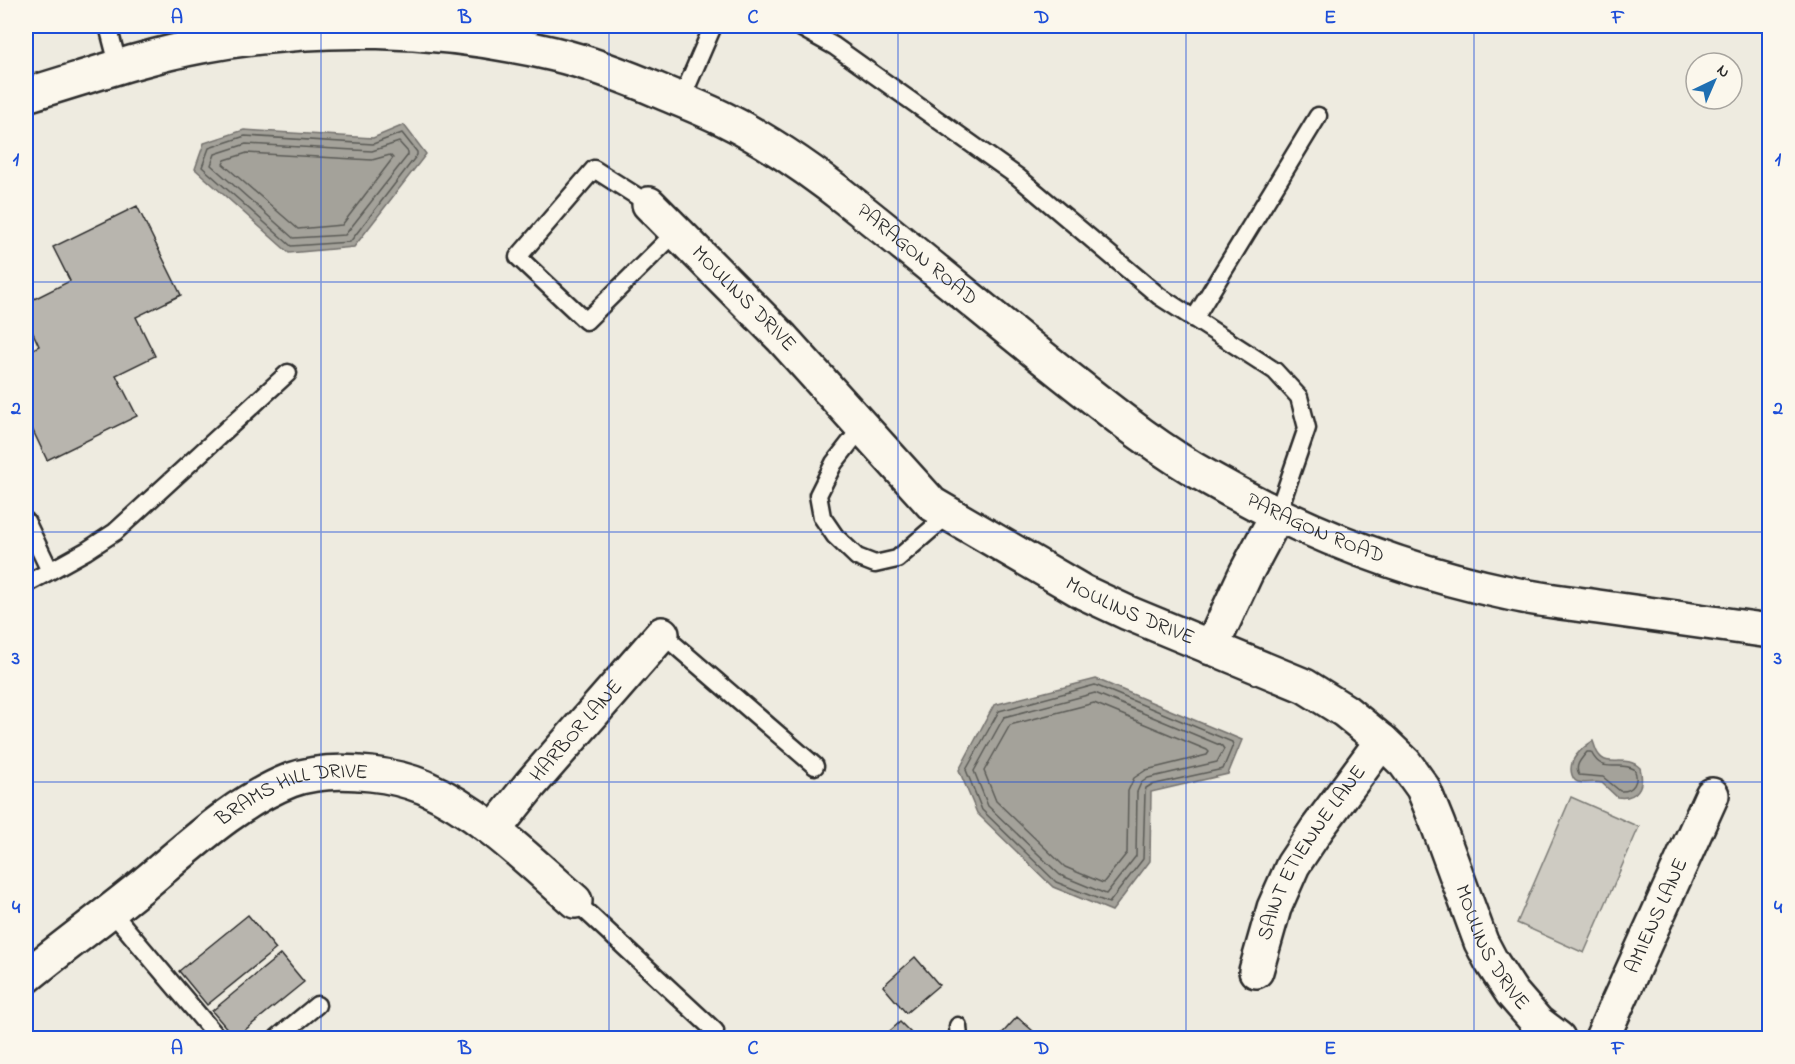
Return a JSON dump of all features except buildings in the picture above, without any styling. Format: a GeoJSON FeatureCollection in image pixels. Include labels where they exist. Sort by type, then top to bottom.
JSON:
{"type":"FeatureCollection","features":[{"type":"Feature","properties":{"kind":"street","name":"PARAGON ROAD"},"geometry":{"type":"LineString","coordinates":[[26,95],[174,51],[279,35],[375,28],[510,45],[557,55],[613,72],[723,118],[771,145],[848,199],[1043,358],[1175,458],[1277,515],[1419,571],[1514,594],[1770,631]]}},
{"type":"Feature","properties":{"kind":"street","name":"MOULINS DRIVE"},"geometry":{"type":"LineString","coordinates":[[649,204],[782,338],[932,504],[1083,592],[1210,648],[1305,686],[1345,711],[1382,741],[1405,763],[1423,788],[1481,942],[1491,961],[1512,993],[1537,1022],[1558,1038]]}},
{"type":"Feature","properties":{"kind":"street"},"geometry":{"type":"LineString","coordinates":[[1210,648],[1277,515]]}},
{"type":"Feature","properties":{"kind":"street","name":"HARBOR LANE"},"geometry":{"type":"LineString","coordinates":[[494,830],[530,785],[662,634]]}},
{"type":"Feature","properties":{"kind":"street","name":"SAINT ETIENNE LANE"},"geometry":{"type":"LineString","coordinates":[[1256,971],[1274,908],[1293,865],[1382,741]]}},
{"type":"Feature","properties":{"kind":"street","name":"BRAMS HILL DRIVE"},"geometry":{"type":"LineString","coordinates":[[26,977],[229,814],[292,780],[322,773],[353,772],[381,775],[422,787],[452,801],[494,830],[575,902]]}},
{"type":"Feature","properties":{"kind":"street","name":"AMIENS LANE"},"geometry":{"type":"LineString","coordinates":[[1602,1038],[1712,795]]}},
{"type":"Feature","properties":{"kind":"lane"},"geometry":{"type":"LineString","coordinates":[[108,26],[119,68]]}},
{"type":"Feature","properties":{"kind":"lane"},"geometry":{"type":"LineString","coordinates":[[681,100],[713,26]]}},
{"type":"Feature","properties":{"kind":"lane"},"geometry":{"type":"LineString","coordinates":[[798,26],[834,46],[1004,166],[1159,296],[1275,371],[1299,397],[1307,428],[1277,515]]}},
{"type":"Feature","properties":{"kind":"lane"},"geometry":{"type":"LineString","coordinates":[[1194,319],[1318,116]]}},
{"type":"Feature","properties":{"kind":"lane"},"geometry":{"type":"LineString","coordinates":[[649,204],[594,169],[518,257],[586,321],[677,231]]}},
{"type":"Feature","properties":{"kind":"lane"},"geometry":{"type":"LineString","coordinates":[[26,584],[115,532],[288,373]]}},
{"type":"Feature","properties":{"kind":"lane"},"geometry":{"type":"LineString","coordinates":[[862,427],[834,463],[818,495],[822,517],[835,536],[856,557],[875,564],[897,559],[949,514]]}},
{"type":"Feature","properties":{"kind":"lane"},"geometry":{"type":"LineString","coordinates":[[26,521],[50,572]]}},
{"type":"Feature","properties":{"kind":"lane"},"geometry":{"type":"LineString","coordinates":[[662,634],[815,766]]}},
{"type":"Feature","properties":{"kind":"lane"},"geometry":{"type":"LineString","coordinates":[[575,902],[715,1031]]}},
{"type":"Feature","properties":{"kind":"lane"},"geometry":{"type":"LineString","coordinates":[[111,910],[218,1038]]}},
{"type":"Feature","properties":{"kind":"lane"},"geometry":{"type":"LineString","coordinates":[[277,1038],[317,1005]]}},
{"type":"Feature","properties":{"kind":"shaded area"},"geometry":{"type":"Polygon","coordinates":[[[1571,797],[1639,827],[1584,953],[1517,923],[1571,797]]]}},
{"type":"Feature","properties":{"kind":"water"},"geometry":{"type":"Polygon","coordinates":[[[404,125],[426,154],[354,247],[289,253],[195,169],[204,143],[244,130],[373,138],[404,125]]]}},
{"type":"Feature","properties":{"kind":"water"},"geometry":{"type":"Polygon","coordinates":[[[1096,679],[1242,740],[1228,774],[1151,792],[1150,861],[1112,911],[1053,887],[977,813],[959,770],[994,705],[1096,679]]]}},
{"type":"Feature","properties":{"kind":"water"},"geometry":{"type":"Polygon","coordinates":[[[1593,741],[1597,752],[1603,759],[1629,762],[1640,768],[1640,786],[1634,794],[1617,797],[1602,783],[1581,783],[1574,779],[1571,770],[1574,759],[1593,741]]]}}]}
